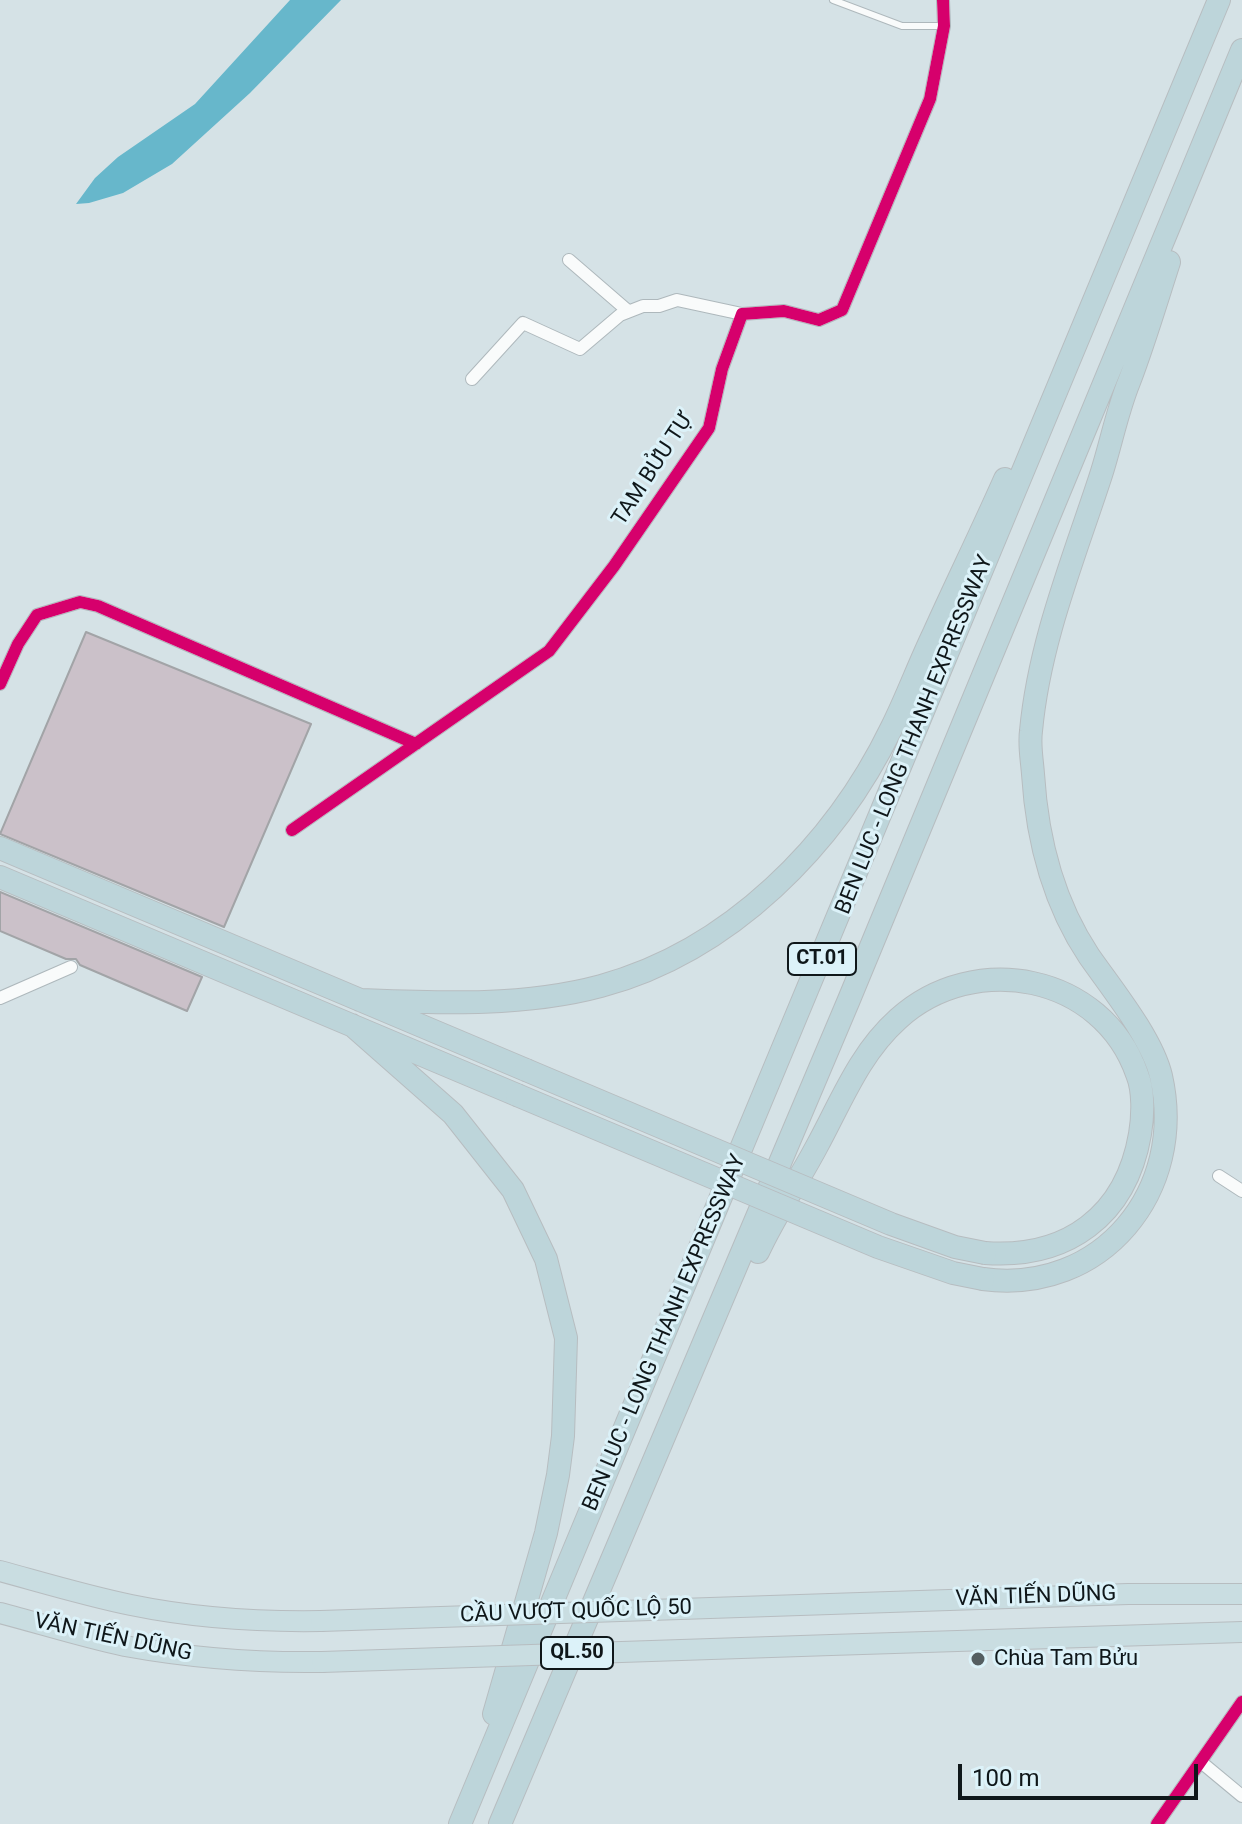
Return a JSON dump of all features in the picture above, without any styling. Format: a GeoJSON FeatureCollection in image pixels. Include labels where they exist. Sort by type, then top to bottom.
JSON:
{"type":"FeatureCollection","features":[{"type":"Feature","properties":{"kind":"highway","name":"BEN LUC - LONG THANH EXPRESSWAY"},"geometry":{"type":"LineString","coordinates":[[458,1824],[1219,0]]}},
{"type":"Feature","properties":{"kind":"highway","name":"BEN LUC - LONG THANH EXPRESSWAY"},"geometry":{"type":"LineString","coordinates":[[500,1824],[854,987],[1242,50]]}},
{"type":"Feature","properties":{"kind":"highway"},"geometry":{"type":"LineString","coordinates":[[360,1000],[438,1003],[499,1001],[551,996],[602,986],[658,965],[703,942],[777,886],[846,804],[891,730],[1181,92]]}},
{"type":"Feature","properties":{"kind":"highway"},"geometry":{"type":"LineString","coordinates":[[0,877],[878,1247],[953,1273],[1007,1283],[1038,1279],[1099,1254],[1123,1232],[1145,1202],[1159,1163],[1165,1119],[1161,1074],[1141,1032],[1086,952],[1060,901],[1043,852],[1030,734],[1042,659],[1065,578],[1100,479],[1218,107]]}},
{"type":"Feature","properties":{"kind":"highway"},"geometry":{"type":"LineString","coordinates":[[0,848],[360,1000],[526,1070],[891,1224],[955,1247],[985,1253],[1009,1254],[1058,1244],[1079,1234],[1101,1217],[1121,1190],[1136,1156],[1142,1118],[1139,1078],[1128,1052],[1109,1026],[1085,1006],[1055,989],[1000,978],[970,981],[934,993],[898,1018],[870,1048],[848,1083],[812,1155],[769,1229],[648,1476]]}},
{"type":"Feature","properties":{"kind":"highway"},"geometry":{"type":"LineString","coordinates":[[352,1025],[453,1114],[513,1190],[546,1259],[566,1338],[563,1436],[549,1518],[496,1707],[458,1824]]}},
{"type":"Feature","properties":{"kind":"highway","name":"VĂN TIẾN DŨNG"},"geometry":{"type":"LineString","coordinates":[[0,1571],[98,1598],[164,1611],[242,1620],[321,1621]]}},
{"type":"Feature","properties":{"kind":"highway","name":"VĂN TIẾN DŨNG"},"geometry":{"type":"LineString","coordinates":[[830,1604],[1128,1594],[1242,1594]]}},
{"type":"Feature","properties":{"kind":"highway","name":"CẦU VƯỢT QUỐC LỘ 50"},"geometry":{"type":"LineString","coordinates":[[321,1621],[830,1604]]}},
{"type":"Feature","properties":{"kind":"highway","name":"VĂN TIẾN DŨNG"},"geometry":{"type":"LineString","coordinates":[[0,1613],[88,1637],[158,1651],[240,1661],[322,1662]]}},
{"type":"Feature","properties":{"kind":"highway","name":"VĂN TIẾN DŨNG"},"geometry":{"type":"LineString","coordinates":[[831,1645],[1242,1632]]}},
{"type":"Feature","properties":{"kind":"highway","name":"CẦU VƯỢT QUỐC LỘ 50"},"geometry":{"type":"LineString","coordinates":[[322,1662],[831,1645]]}},
{"type":"Feature","properties":{"kind":"street"},"geometry":{"type":"LineString","coordinates":[[472,379],[523,323],[580,349],[620,315],[643,306],[659,306],[677,300],[742,314],[784,311],[819,320],[842,310],[930,99],[944,26],[943,0]]}},
{"type":"Feature","properties":{"kind":"street"},"geometry":{"type":"LineString","coordinates":[[569,260],[628,311]]}},
{"type":"Feature","properties":{"kind":"street","name":"TAM BỬU TỰ"},"geometry":{"type":"LineString","coordinates":[[292,830],[549,651],[709,428],[722,369],[742,314]]}},
{"type":"Feature","properties":{"kind":"street"},"geometry":{"type":"LineString","coordinates":[[0,684],[18,644],[37,615],[80,602],[112,612],[416,744]]}},
{"type":"Feature","properties":{"kind":"street"},"geometry":{"type":"LineString","coordinates":[[0,998],[71,967]]}},
{"type":"Feature","properties":{"kind":"street"},"geometry":{"type":"LineString","coordinates":[[1219,1176],[1242,1191]]}},
{"type":"Feature","properties":{"kind":"street"},"geometry":{"type":"LineString","coordinates":[[1157,1824],[1242,1702]]}},
{"type":"Feature","properties":{"kind":"street"},"geometry":{"type":"LineString","coordinates":[[1201,1762],[1242,1796]]}},
{"type":"Feature","properties":{"kind":"lane"},"geometry":{"type":"LineString","coordinates":[[833,0],[902,26],[944,26]]}},
{"type":"Feature","properties":{"kind":"water"},"geometry":{"type":"Polygon","coordinates":[[[290,0],[341,0],[250,93],[172,164],[123,193],[76,204],[95,178],[118,157],[195,104],[290,0]]]}},
{"type":"Feature","properties":{"kind":"building"},"geometry":{"type":"Polygon","coordinates":[[[86,632],[311,724],[224,927],[0,834],[86,632]]]}},
{"type":"Feature","properties":{"kind":"building"},"geometry":{"type":"Polygon","coordinates":[[[0,892],[202,977],[187,1011],[80,965],[76,959],[66,959],[0,931],[0,892]]]}},
{"type":"Feature","properties":{"kind":"cycle path"},"geometry":{"type":"LineString","coordinates":[[292,830],[549,651],[614,566],[709,428],[722,369],[742,314],[784,311],[819,320],[842,310],[930,99],[944,26],[943,0]]}},
{"type":"Feature","properties":{"kind":"cycle path"},"geometry":{"type":"LineString","coordinates":[[0,684],[18,644],[37,615],[80,602],[98,606],[416,744]]}},
{"type":"Feature","properties":{"kind":"cycle path"},"geometry":{"type":"LineString","coordinates":[[1157,1824],[1242,1702]]}},
{"type":"Feature","properties":{"kind":"place","name":"Chùa Tam Bửu"},"geometry":{"type":"Point","coordinates":[978,1659]}}]}
